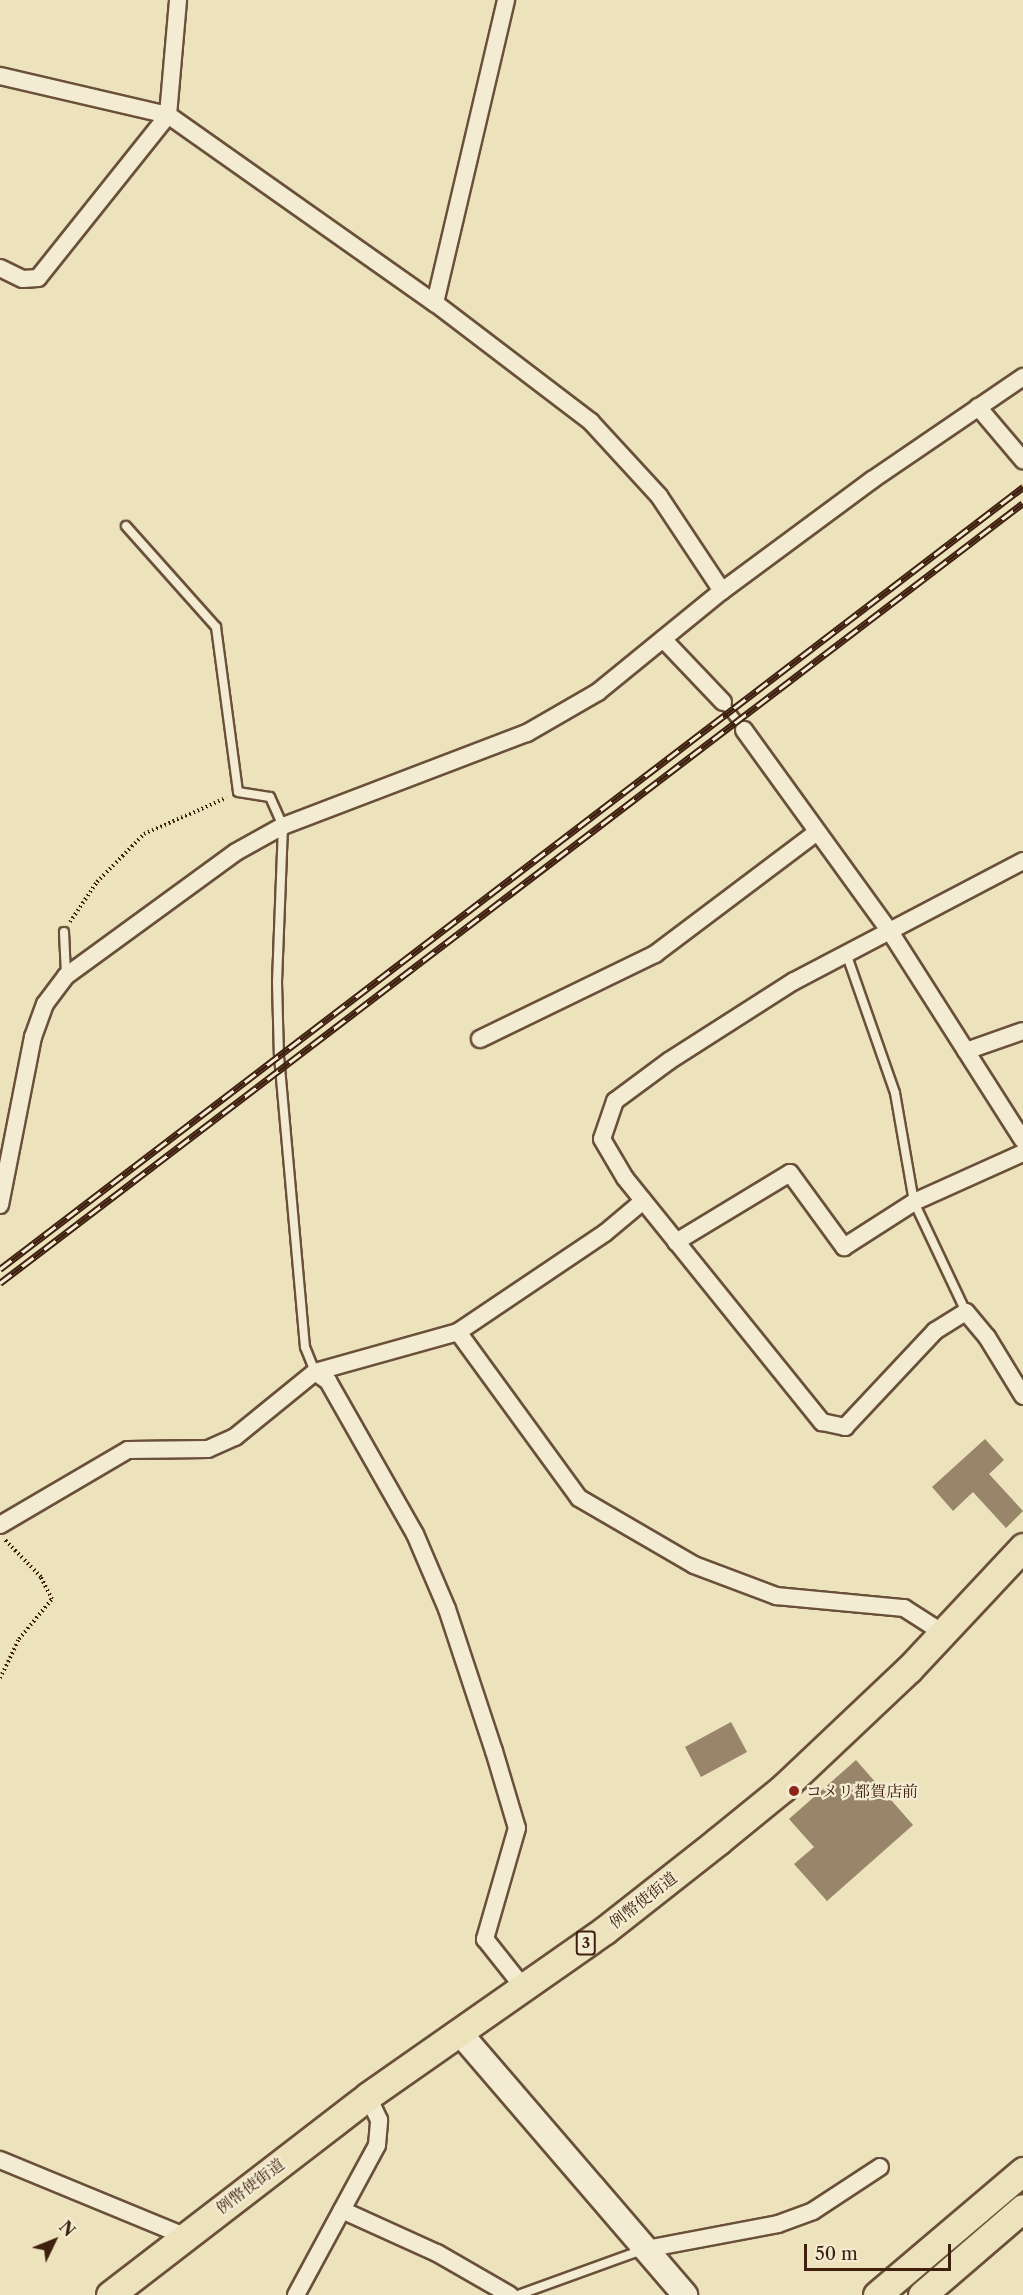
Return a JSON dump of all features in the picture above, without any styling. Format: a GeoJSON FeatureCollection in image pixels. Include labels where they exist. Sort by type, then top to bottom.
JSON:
{"type":"FeatureCollection","features":[{"type":"Feature","properties":{"kind":"main road","name":"例幣使街道"},"geometry":{"type":"LineString","coordinates":[[110,2295],[368,2096],[646,1899],[783,1788],[943,1633],[1023,1546]]}},
{"type":"Feature","properties":{"kind":"main road"},"geometry":{"type":"LineString","coordinates":[[877,2295],[1023,2171]]}},
{"type":"Feature","properties":{"kind":"main road"},"geometry":{"type":"LineString","coordinates":[[922,2295],[1023,2208]]}},
{"type":"Feature","properties":{"kind":"street"},"geometry":{"type":"LineString","coordinates":[[0,268],[23,279],[38,278],[168,115],[178,0]]}},
{"type":"Feature","properties":{"kind":"street"},"geometry":{"type":"LineString","coordinates":[[435,303],[506,0]]}},
{"type":"Feature","properties":{"kind":"street"},"geometry":{"type":"LineString","coordinates":[[0,76],[168,115],[435,303],[591,422],[659,496],[722,591]]}},
{"type":"Feature","properties":{"kind":"street"},"geometry":{"type":"LineString","coordinates":[[0,1205],[33,1037],[45,1004],[66,976],[236,852],[283,826],[527,733],[598,692],[722,591],[1023,377]]}},
{"type":"Feature","properties":{"kind":"street"},"geometry":{"type":"LineString","coordinates":[[978,407],[1023,460]]}},
{"type":"Feature","properties":{"kind":"street"},"geometry":{"type":"LineString","coordinates":[[663,639],[723,702]]}},
{"type":"Feature","properties":{"kind":"street"},"geometry":{"type":"LineString","coordinates":[[744,730],[889,930],[1023,1140]]}},
{"type":"Feature","properties":{"kind":"street"},"geometry":{"type":"LineString","coordinates":[[480,1039],[655,954],[817,832]]}},
{"type":"Feature","properties":{"kind":"street"},"geometry":{"type":"LineString","coordinates":[[1023,861],[889,930],[753,1005],[615,1101],[602,1139],[643,1201],[822,1422],[845,1427],[935,1331],[966,1312],[987,1337],[1023,1396]]}},
{"type":"Feature","properties":{"kind":"street"},"geometry":{"type":"LineString","coordinates":[[966,1051],[1023,1031]]}},
{"type":"Feature","properties":{"kind":"street"},"geometry":{"type":"LineString","coordinates":[[676,1242],[790,1173],[844,1247],[914,1202],[1023,1153]]}},
{"type":"Feature","properties":{"kind":"street"},"geometry":{"type":"LineString","coordinates":[[0,1525],[128,1450],[197,1451],[220,1445],[248,1428],[315,1372],[458,1332],[605,1233],[643,1201]]}},
{"type":"Feature","properties":{"kind":"street"},"geometry":{"type":"LineString","coordinates":[[458,1332],[579,1498],[694,1565],[776,1596],[904,1608],[943,1633]]}},
{"type":"Feature","properties":{"kind":"street"},"geometry":{"type":"LineString","coordinates":[[315,1372],[343,1401],[414,1534],[447,1609],[517,1828],[485,1939],[523,1987]]}},
{"type":"Feature","properties":{"kind":"street"},"geometry":{"type":"LineString","coordinates":[[459,2032],[685,2295]]}},
{"type":"Feature","properties":{"kind":"street"},"geometry":{"type":"LineString","coordinates":[[296,2295],[377,2145],[379,2120],[368,2096]]}},
{"type":"Feature","properties":{"kind":"street"},"geometry":{"type":"LineString","coordinates":[[0,2160],[184,2236]]}},
{"type":"Feature","properties":{"kind":"street"},"geometry":{"type":"LineString","coordinates":[[646,2249],[778,2224],[813,2211],[880,2167]]}},
{"type":"Feature","properties":{"kind":"street"},"geometry":{"type":"LineString","coordinates":[[342,2210],[437,2253],[510,2295]]}},
{"type":"Feature","properties":{"kind":"lane"},"geometry":{"type":"LineString","coordinates":[[126,526],[216,627],[238,792],[270,797],[283,826],[277,982],[279,1056],[305,1347],[315,1372]]}},
{"type":"Feature","properties":{"kind":"lane"},"geometry":{"type":"LineString","coordinates":[[723,702],[744,730]]}},
{"type":"Feature","properties":{"kind":"lane"},"geometry":{"type":"LineString","coordinates":[[64,932],[66,976]]}},
{"type":"Feature","properties":{"kind":"lane"},"geometry":{"type":"LineString","coordinates":[[846,953],[895,1093],[914,1202],[966,1312]]}},
{"type":"Feature","properties":{"kind":"lane"},"geometry":{"type":"LineString","coordinates":[[518,2295],[646,2249]]}},
{"type":"Feature","properties":{"kind":"path"},"geometry":{"type":"LineString","coordinates":[[64,932],[97,882],[144,834],[238,792]]}},
{"type":"Feature","properties":{"kind":"path"},"geometry":{"type":"LineString","coordinates":[[0,1535],[41,1577],[52,1599],[19,1639],[0,1678]]}},
{"type":"Feature","properties":{"kind":"building"},"geometry":{"type":"Polygon","coordinates":[[[985,1439],[1004,1460],[989,1474],[1023,1511],[1006,1528],[973,1492],[953,1511],[932,1487],[985,1439]]]}},
{"type":"Feature","properties":{"kind":"building"},"geometry":{"type":"Polygon","coordinates":[[[731,1722],[747,1752],[701,1777],[685,1747],[731,1722]]]}},
{"type":"Feature","properties":{"kind":"building"},"geometry":{"type":"Polygon","coordinates":[[[856,1760],[913,1825],[827,1901],[794,1864],[814,1847],[789,1819],[856,1760]]]}},
{"type":"Feature","properties":{"kind":"railway"},"geometry":{"type":"LineString","coordinates":[[0,1269],[1023,487]]}},
{"type":"Feature","properties":{"kind":"railway"},"geometry":{"type":"LineString","coordinates":[[0,1283],[1023,503]]}},
{"type":"Feature","properties":{"kind":"place","name":"コメリ都賀店前"},"geometry":{"type":"Point","coordinates":[794,1791]}}]}
